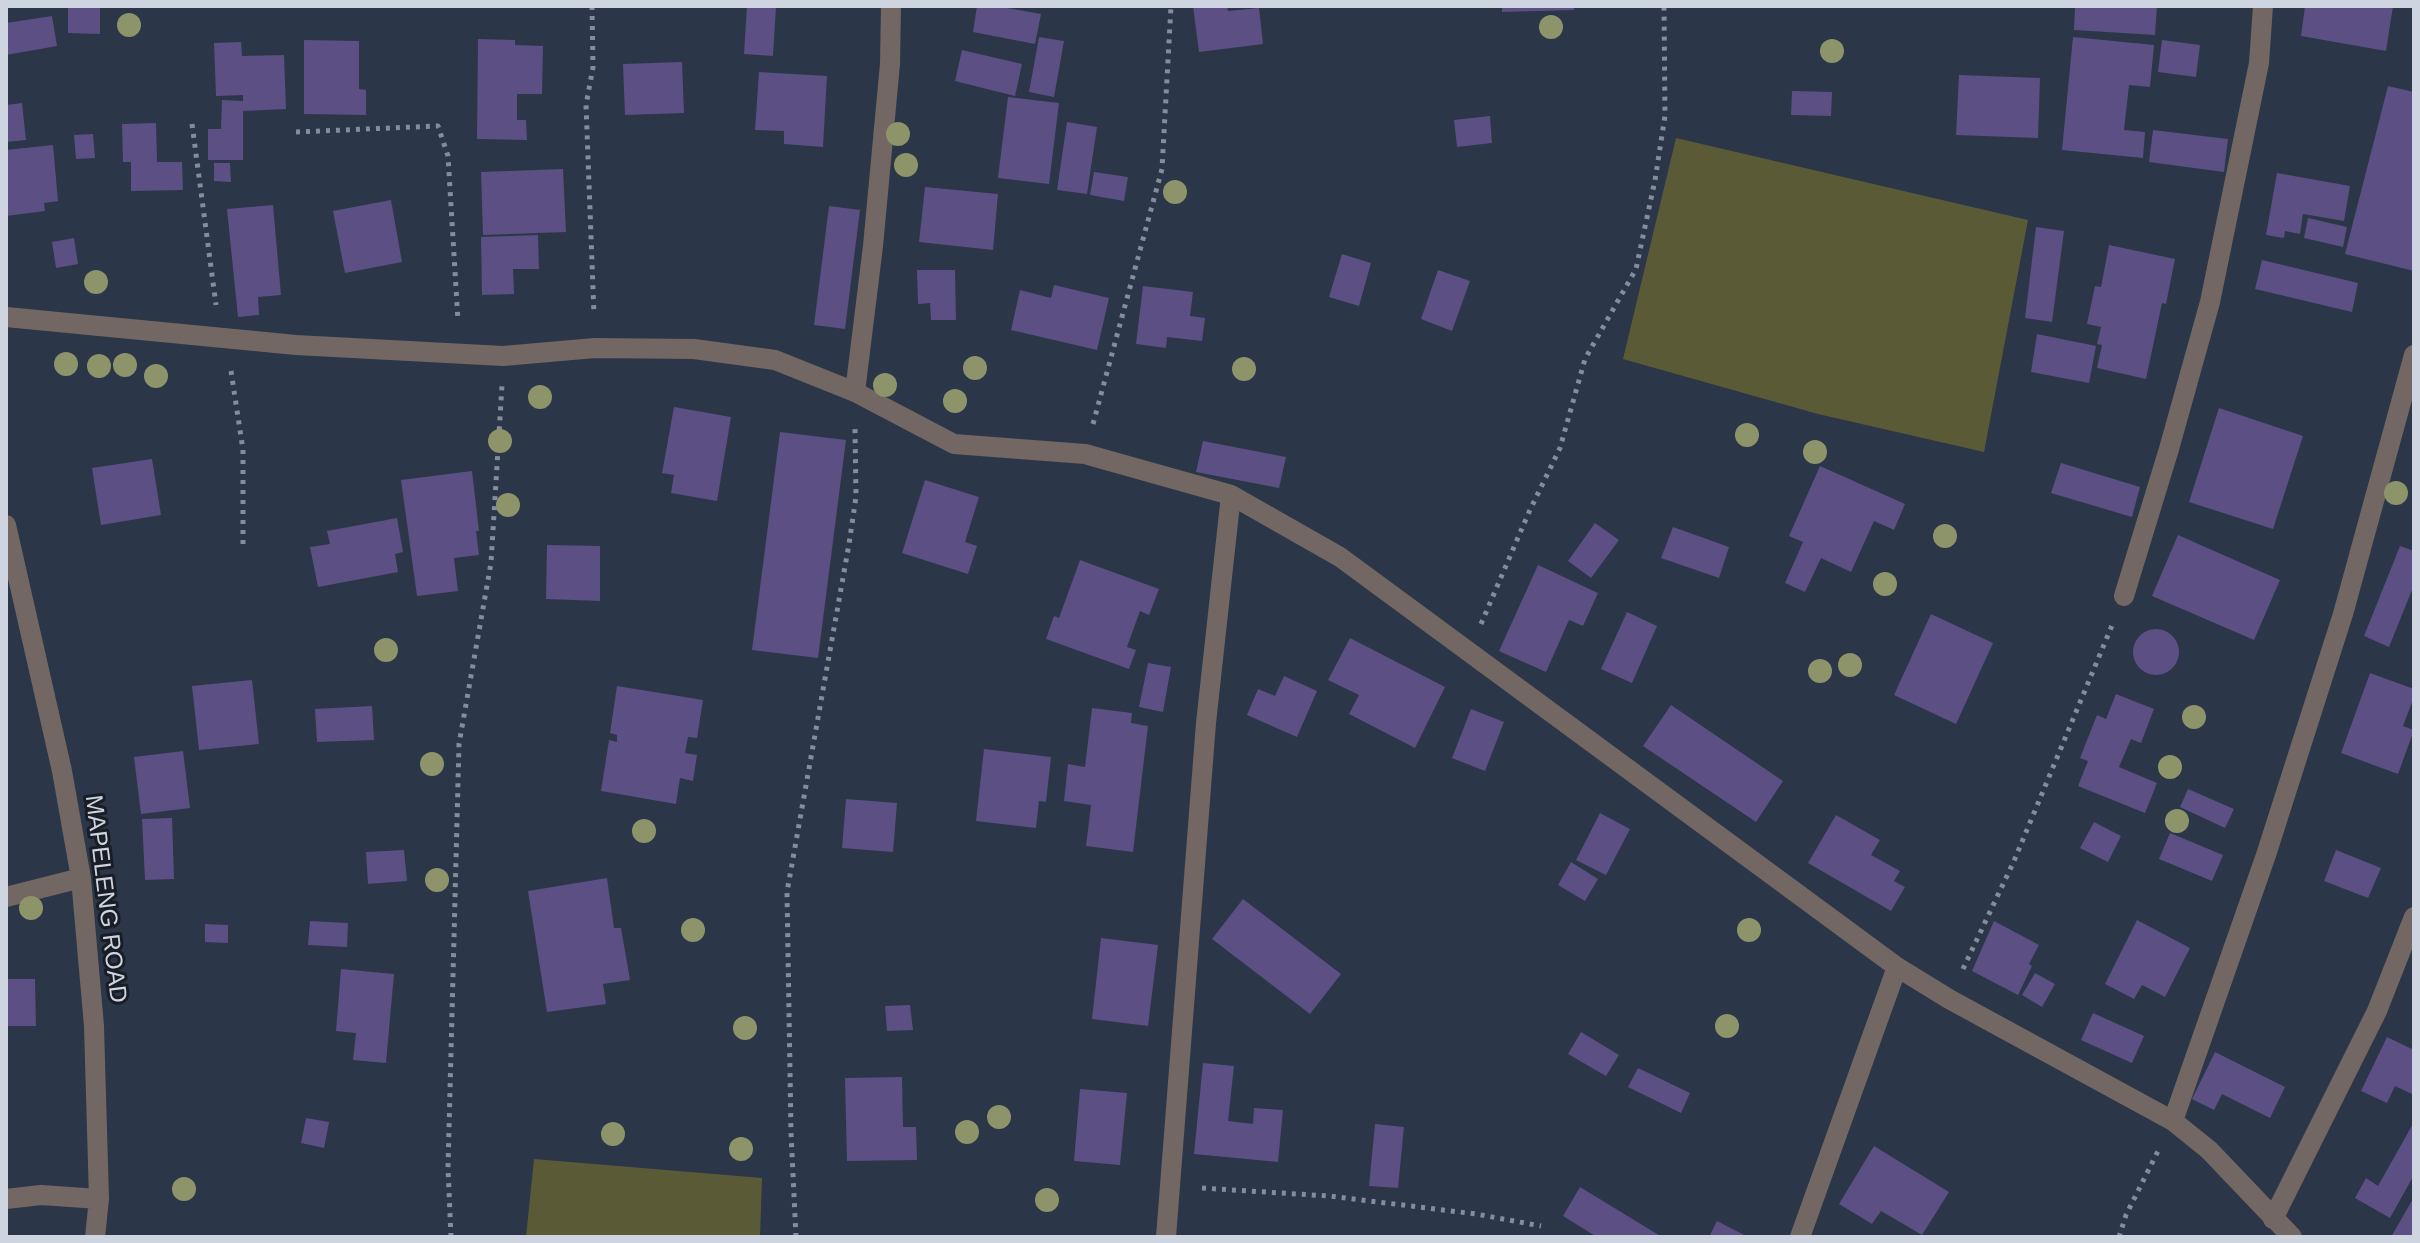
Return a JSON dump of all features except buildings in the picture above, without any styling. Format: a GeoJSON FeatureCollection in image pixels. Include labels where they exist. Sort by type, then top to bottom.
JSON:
{"type":"FeatureCollection","features":[{"type":"Feature","properties":{"kind":"street"},"geometry":{"type":"LineString","coordinates":[[855,392],[890,64],[891,6]]}},
{"type":"Feature","properties":{"kind":"street"},"geometry":{"type":"LineString","coordinates":[[2124,596],[2210,302],[2259,63],[2263,6]]}},
{"type":"Feature","properties":{"kind":"street"},"geometry":{"type":"LineString","coordinates":[[6,317],[296,345],[503,356],[595,348],[694,349],[775,360],[855,392],[954,444],[1085,454],[1231,495],[1340,557],[1897,967],[1949,999],[2173,1121],[2209,1150],[2292,1237]]}},
{"type":"Feature","properties":{"kind":"street"},"geometry":{"type":"LineString","coordinates":[[2173,1121],[2266,855],[2338,629],[2414,355]]}},
{"type":"Feature","properties":{"kind":"street"},"geometry":{"type":"LineString","coordinates":[[1166,1237],[1206,723],[1231,495]]}},
{"type":"Feature","properties":{"kind":"street","name":"MAPELENG ROAD"},"geometry":{"type":"LineString","coordinates":[[6,525],[62,771],[81,878],[94,1026],[99,1199],[95,1237]]}},
{"type":"Feature","properties":{"kind":"street"},"geometry":{"type":"LineString","coordinates":[[6,897],[81,878]]}},
{"type":"Feature","properties":{"kind":"street"},"geometry":{"type":"LineString","coordinates":[[2273,1219],[2377,1011],[2414,917]]}},
{"type":"Feature","properties":{"kind":"street"},"geometry":{"type":"LineString","coordinates":[[1800,1237],[1897,967]]}},
{"type":"Feature","properties":{"kind":"street"},"geometry":{"type":"LineString","coordinates":[[6,1199],[41,1195],[99,1199]]}},
{"type":"Feature","properties":{"kind":"path"},"geometry":{"type":"LineString","coordinates":[[592,6],[593,67],[586,105],[595,348]]}},
{"type":"Feature","properties":{"kind":"path"},"geometry":{"type":"LineString","coordinates":[[1085,454],[1162,169],[1171,6]]}},
{"type":"Feature","properties":{"kind":"path"},"geometry":{"type":"LineString","coordinates":[[1470,651],[1529,512],[1560,448],[1585,359],[1636,269],[1665,116],[1664,6]]}},
{"type":"Feature","properties":{"kind":"path"},"geometry":{"type":"LineString","coordinates":[[192,124],[243,450],[243,548]]}},
{"type":"Feature","properties":{"kind":"path"},"geometry":{"type":"LineString","coordinates":[[296,132],[438,126],[448,156],[457,282],[458,354]]}},
{"type":"Feature","properties":{"kind":"path"},"geometry":{"type":"LineString","coordinates":[[451,1237],[448,1168],[459,744],[491,563],[503,356]]}},
{"type":"Feature","properties":{"kind":"path"},"geometry":{"type":"LineString","coordinates":[[796,1237],[787,892],[856,497],[855,392]]}},
{"type":"Feature","properties":{"kind":"path"},"geometry":{"type":"LineString","coordinates":[[1949,999],[2014,861],[2124,596]]}},
{"type":"Feature","properties":{"kind":"path"},"geometry":{"type":"LineString","coordinates":[[2119,1237],[2126,1215],[2173,1121]]}},
{"type":"Feature","properties":{"kind":"path"},"geometry":{"type":"LineString","coordinates":[[1170,1180],[1211,1190],[1329,1196],[1476,1214],[1541,1226]]}},
{"type":"Feature","properties":{"kind":"green space"},"geometry":{"type":"Polygon","coordinates":[[[1676,138],[2028,220],[1984,452],[1818,414],[1623,359],[1676,138]]]}},
{"type":"Feature","properties":{"kind":"green space"},"geometry":{"type":"Polygon","coordinates":[[[534,1159],[762,1178],[760,1237],[526,1237],[534,1159]]]}}]}
